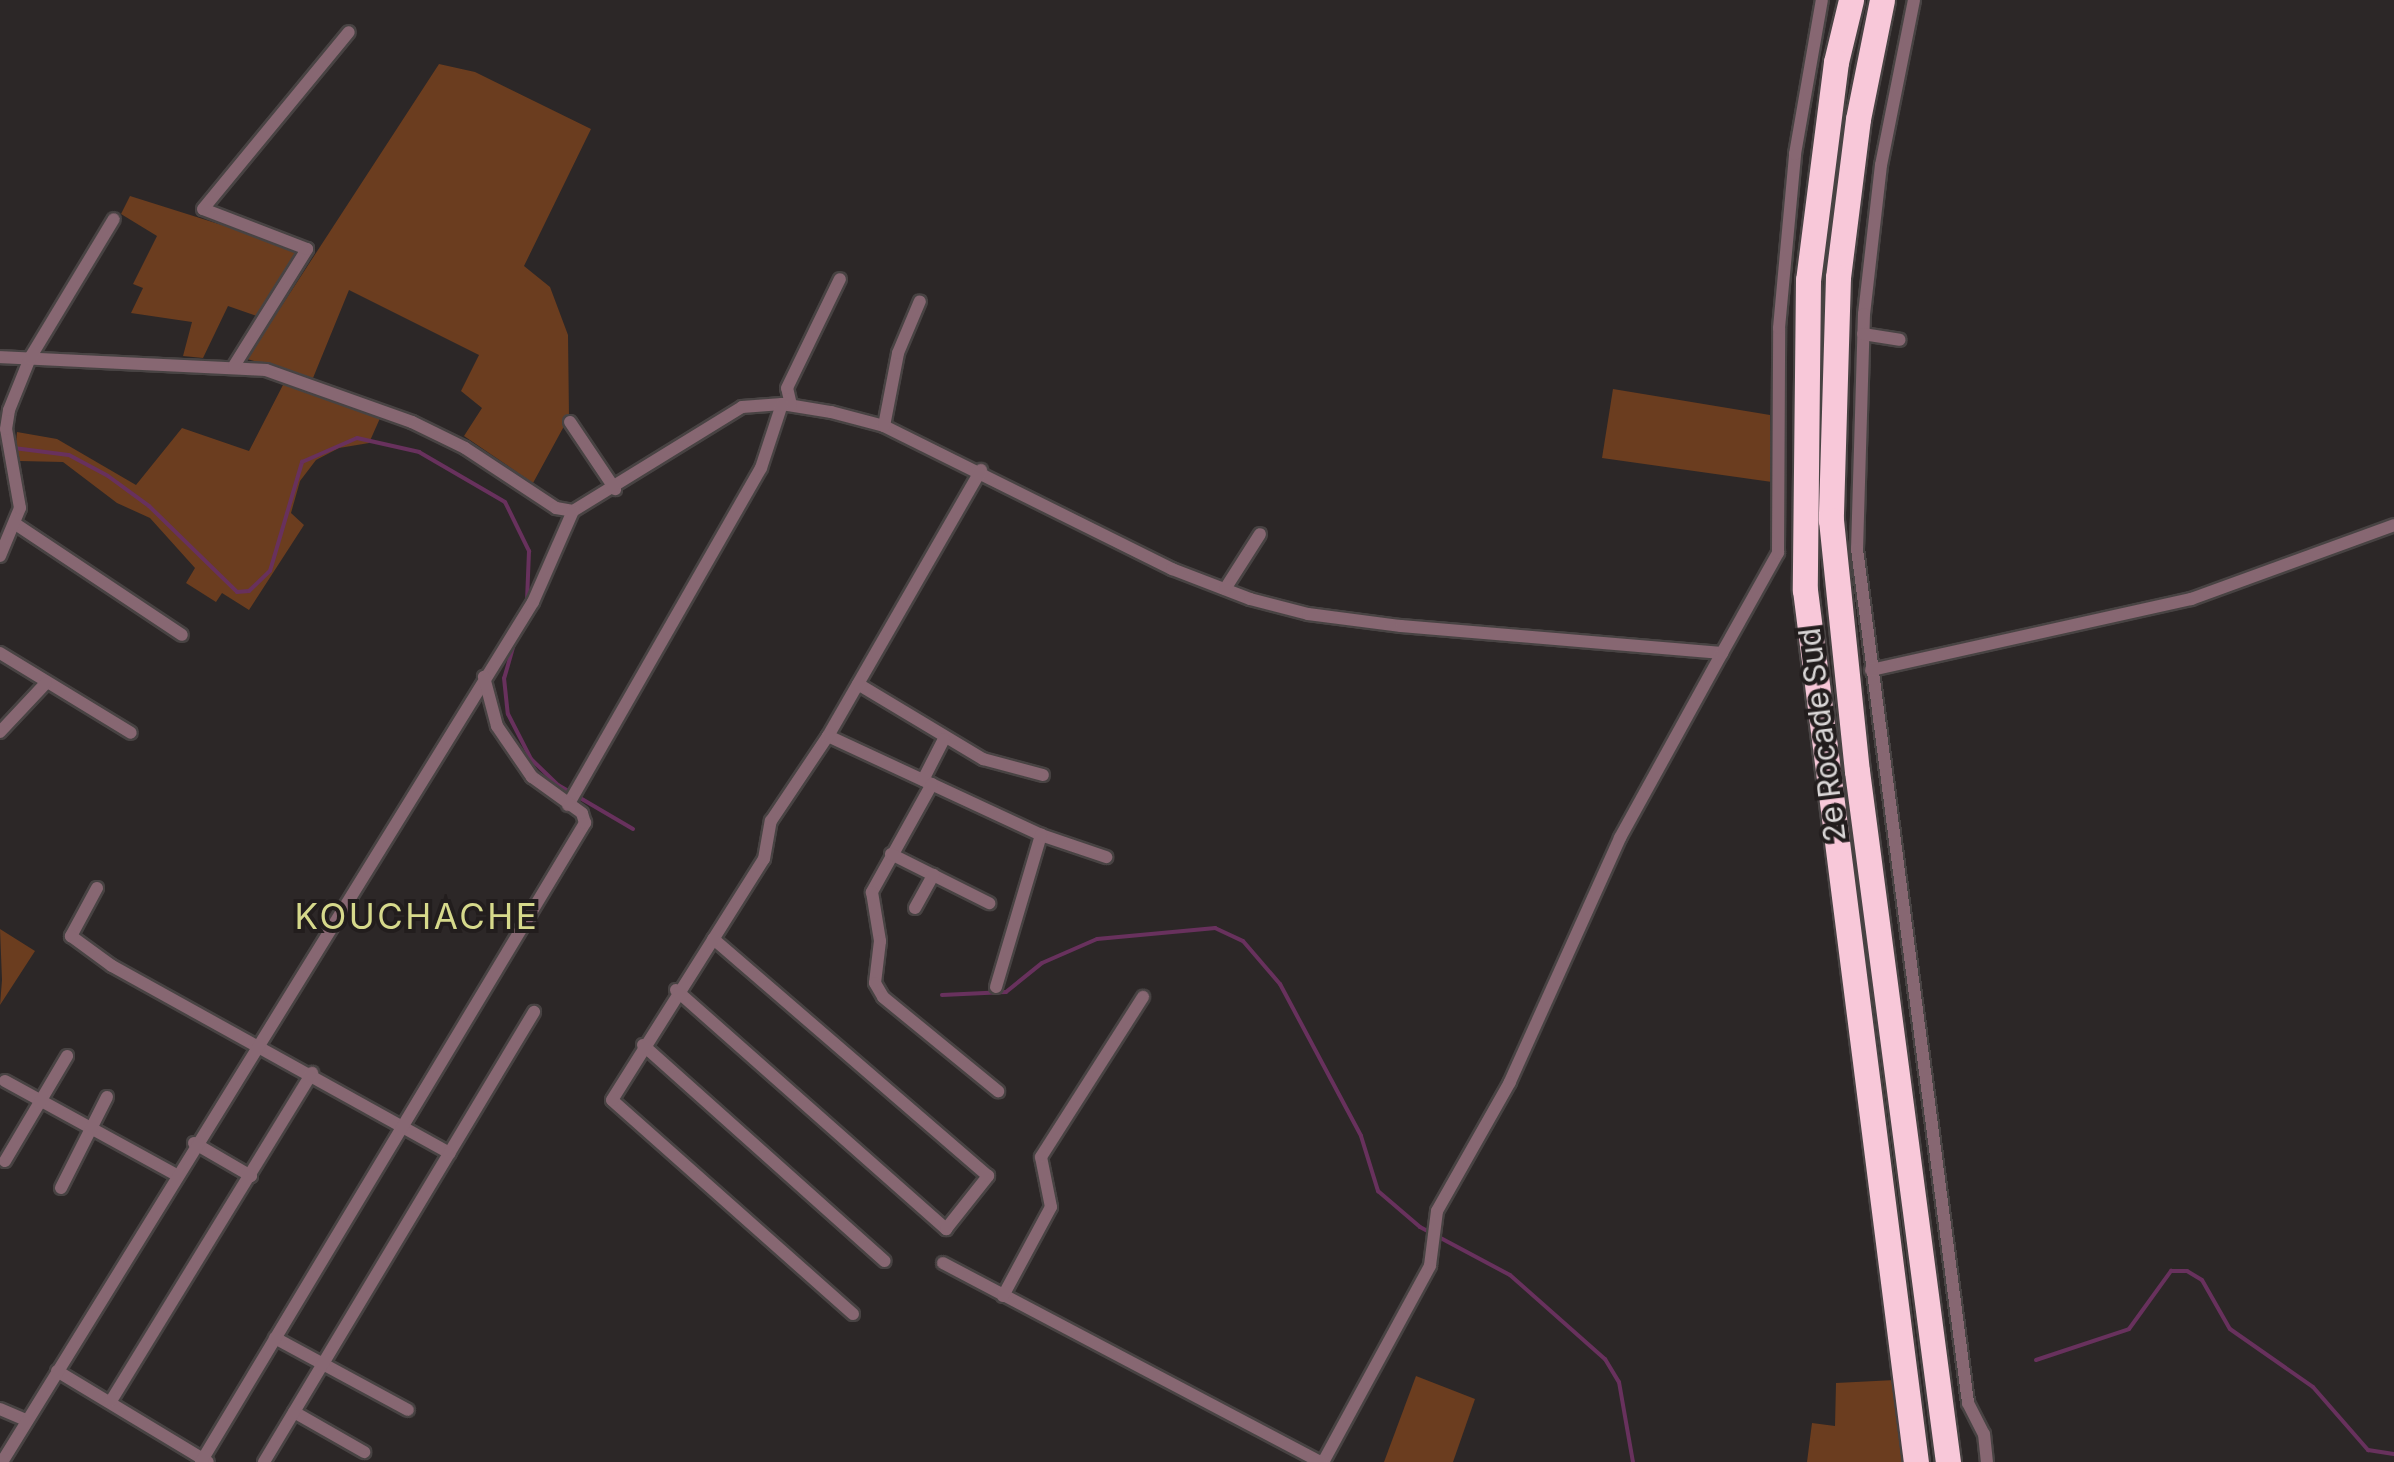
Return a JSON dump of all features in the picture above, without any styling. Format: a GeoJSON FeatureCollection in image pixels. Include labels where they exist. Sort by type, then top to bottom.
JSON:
{"type":"FeatureCollection","features":[{"type":"Feature","properties":{"kind":"highway","name":"2e Rocade Sud"},"geometry":{"type":"LineString","coordinates":[[1851,0],[1836,62],[1808,280],[1804,570],[1916,1462]]}},
{"type":"Feature","properties":{"kind":"highway","name":"2e Rocade Sud"},"geometry":{"type":"LineString","coordinates":[[1882,0],[1858,119],[1838,277],[1832,520],[1857,771],[1948,1462]]}},
{"type":"Feature","properties":{"kind":"street"},"geometry":{"type":"LineString","coordinates":[[943,1263],[1322,1462],[1434,1251],[1437,1212],[1526,1050],[1620,838],[1778,554],[1779,328],[1795,154],[1822,0]]}},
{"type":"Feature","properties":{"kind":"street"},"geometry":{"type":"LineString","coordinates":[[1914,0],[1881,165],[1862,334],[1857,549],[1968,1404],[1984,1434],[1987,1462]]}},
{"type":"Feature","properties":{"kind":"street"},"geometry":{"type":"LineString","coordinates":[[234,366],[306,249],[202,209],[349,32]]}},
{"type":"Feature","properties":{"kind":"street"},"geometry":{"type":"LineString","coordinates":[[0,554],[17,525],[20,508],[6,429],[30,358],[114,219]]}},
{"type":"Feature","properties":{"kind":"street"},"geometry":{"type":"LineString","coordinates":[[568,805],[761,468],[786,405],[787,388],[840,279]]}},
{"type":"Feature","properties":{"kind":"street"},"geometry":{"type":"LineString","coordinates":[[884,426],[898,354],[920,300]]}},
{"type":"Feature","properties":{"kind":"street"},"geometry":{"type":"LineString","coordinates":[[1862,334],[1900,340]]}},
{"type":"Feature","properties":{"kind":"street"},"geometry":{"type":"LineString","coordinates":[[0,357],[266,370],[412,422],[465,448],[556,508],[573,511],[615,489],[716,420],[742,407],[786,405],[884,426],[1225,589],[1308,614],[1722,653]]}},
{"type":"Feature","properties":{"kind":"street"},"geometry":{"type":"LineString","coordinates":[[570,422],[615,489]]}},
{"type":"Feature","properties":{"kind":"street"},"geometry":{"type":"LineString","coordinates":[[853,1314],[612,1100],[676,990],[764,860],[772,821],[828,736],[981,470]]}},
{"type":"Feature","properties":{"kind":"street"},"geometry":{"type":"LineString","coordinates":[[2,1462],[175,1174],[262,1050],[484,677],[533,602],[573,511]]}},
{"type":"Feature","properties":{"kind":"street"},"geometry":{"type":"LineString","coordinates":[[17,525],[182,636]]}},
{"type":"Feature","properties":{"kind":"street"},"geometry":{"type":"LineString","coordinates":[[1872,670],[2190,599],[2394,526]]}},
{"type":"Feature","properties":{"kind":"street"},"geometry":{"type":"LineString","coordinates":[[1225,589],[1260,534]]}},
{"type":"Feature","properties":{"kind":"street"},"geometry":{"type":"LineString","coordinates":[[0,652],[131,733]]}},
{"type":"Feature","properties":{"kind":"street"},"geometry":{"type":"LineString","coordinates":[[57,1370],[204,1461],[586,823],[532,777],[496,726],[484,677]]}},
{"type":"Feature","properties":{"kind":"street"},"geometry":{"type":"LineString","coordinates":[[0,732],[46,683]]}},
{"type":"Feature","properties":{"kind":"street"},"geometry":{"type":"LineString","coordinates":[[858,684],[944,739],[1043,775]]}},
{"type":"Feature","properties":{"kind":"street"},"geometry":{"type":"LineString","coordinates":[[828,736],[1041,835],[1106,857]]}},
{"type":"Feature","properties":{"kind":"street"},"geometry":{"type":"LineString","coordinates":[[944,739],[871,899],[880,941],[878,991],[998,1091]]}},
{"type":"Feature","properties":{"kind":"street"},"geometry":{"type":"LineString","coordinates":[[996,987],[1041,835]]}},
{"type":"Feature","properties":{"kind":"street"},"geometry":{"type":"LineString","coordinates":[[891,854],[989,903]]}},
{"type":"Feature","properties":{"kind":"street"},"geometry":{"type":"LineString","coordinates":[[915,908],[932,876]]}},
{"type":"Feature","properties":{"kind":"street"},"geometry":{"type":"LineString","coordinates":[[98,888],[71,936],[262,1050],[312,1073],[450,1153]]}},
{"type":"Feature","properties":{"kind":"street"},"geometry":{"type":"LineString","coordinates":[[676,990],[946,1229],[988,1176],[713,938]]}},
{"type":"Feature","properties":{"kind":"street"},"geometry":{"type":"LineString","coordinates":[[1003,1296],[1051,1208],[1042,1157],[1142,996]]}},
{"type":"Feature","properties":{"kind":"street"},"geometry":{"type":"LineString","coordinates":[[264,1462],[534,1012]]}},
{"type":"Feature","properties":{"kind":"street"},"geometry":{"type":"LineString","coordinates":[[643,1045],[885,1261]]}},
{"type":"Feature","properties":{"kind":"street"},"geometry":{"type":"LineString","coordinates":[[5,1161],[68,1056]]}},
{"type":"Feature","properties":{"kind":"street"},"geometry":{"type":"LineString","coordinates":[[111,1401],[312,1073]]}},
{"type":"Feature","properties":{"kind":"street"},"geometry":{"type":"LineString","coordinates":[[4,1081],[175,1174]]}},
{"type":"Feature","properties":{"kind":"street"},"geometry":{"type":"LineString","coordinates":[[60,1188],[107,1097]]}},
{"type":"Feature","properties":{"kind":"street"},"geometry":{"type":"LineString","coordinates":[[194,1144],[251,1176]]}},
{"type":"Feature","properties":{"kind":"street"},"geometry":{"type":"LineString","coordinates":[[275,1338],[321,1368],[408,1410]]}},
{"type":"Feature","properties":{"kind":"street"},"geometry":{"type":"LineString","coordinates":[[0,1409],[26,1420]]}},
{"type":"Feature","properties":{"kind":"street"},"geometry":{"type":"LineString","coordinates":[[294,1412],[364,1452]]}},
{"type":"Feature","properties":{"kind":"shaded area"},"geometry":{"type":"Polygon","coordinates":[[[439,64],[475,72],[591,129],[524,266],[550,287],[568,335],[569,417],[533,483],[464,436],[482,408],[461,391],[479,355],[349,290],[313,378],[247,359],[439,64]]]}},
{"type":"Feature","properties":{"kind":"shaded area"},"geometry":{"type":"Polygon","coordinates":[[[130,196],[301,250],[257,316],[228,306],[203,358],[183,356],[192,322],[131,313],[143,288],[133,284],[157,236],[121,214],[130,196]]]}},
{"type":"Feature","properties":{"kind":"shaded area"},"geometry":{"type":"Polygon","coordinates":[[[284,383],[381,416],[369,443],[339,448],[316,460],[300,481],[291,513],[304,525],[249,610],[222,593],[216,602],[186,583],[195,568],[150,518],[117,503],[63,462],[20,461],[17,432],[57,439],[136,485],[182,428],[249,451],[284,383]]]}},
{"type":"Feature","properties":{"kind":"shaded area"},"geometry":{"type":"Polygon","coordinates":[[[1613,389],[1770,415],[1772,482],[1602,458],[1613,389]]]}},
{"type":"Feature","properties":{"kind":"shaded area"},"geometry":{"type":"Polygon","coordinates":[[[0,929],[35,951],[0,1005],[2,980],[0,929]]]}},
{"type":"Feature","properties":{"kind":"shaded area"},"geometry":{"type":"Polygon","coordinates":[[[1416,1376],[1475,1399],[1453,1462],[1384,1462],[1416,1376]]]}},
{"type":"Feature","properties":{"kind":"shaded area"},"geometry":{"type":"Polygon","coordinates":[[[1895,1380],[1905,1462],[1807,1462],[1812,1423],[1835,1426],[1836,1383],[1895,1380]]]}},
{"type":"Feature","properties":{"kind":"waterway"},"geometry":{"type":"LineString","coordinates":[[14,448],[69,455],[108,476],[149,506],[237,592],[249,591],[270,571],[302,462],[357,438],[419,452],[505,502],[529,551],[527,601]]}},
{"type":"Feature","properties":{"kind":"waterway"},"geometry":{"type":"LineString","coordinates":[[514,644],[504,678],[508,714],[531,759],[558,785],[633,829]]}},
{"type":"Feature","properties":{"kind":"waterway"},"geometry":{"type":"LineString","coordinates":[[942,995],[1006,992],[1042,963],[1097,939],[1215,928],[1243,941],[1280,984],[1361,1136],[1378,1191],[1420,1227],[1510,1275],[1605,1359],[1619,1382],[1633,1462]]}},
{"type":"Feature","properties":{"kind":"waterway"},"geometry":{"type":"LineString","coordinates":[[2036,1360],[2129,1329],[2171,1271],[2187,1271],[2202,1280],[2230,1329],[2313,1387],[2368,1450],[2394,1454]]}},
{"type":"Feature","properties":{"kind":"district","name":"KOUCHACHE"},"geometry":{"type":"Point","coordinates":[417,916]}}]}
